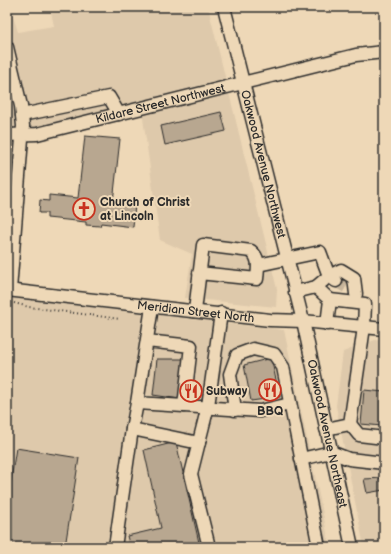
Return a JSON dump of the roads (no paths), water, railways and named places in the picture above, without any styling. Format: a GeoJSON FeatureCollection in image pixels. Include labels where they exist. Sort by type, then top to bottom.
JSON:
{"type":"FeatureCollection","features":[{"type":"Feature","properties":{"kind":"street","name":"Oakwood Avenue Northwest"},"geometry":{"type":"LineString","coordinates":[[224,7],[242,84],[303,321]]}},
{"type":"Feature","properties":{"kind":"street"},"geometry":{"type":"LineString","coordinates":[[7,47],[22,115],[22,136],[8,294]]}},
{"type":"Feature","properties":{"kind":"street","name":"Kildare Street Northwest"},"geometry":{"type":"LineString","coordinates":[[7,135],[22,136],[119,114],[356,55],[384,52]]}},
{"type":"Feature","properties":{"kind":"street"},"geometry":{"type":"LineString","coordinates":[[22,115],[109,97],[119,114]]}},
{"type":"Feature","properties":{"kind":"street"},"geometry":{"type":"LineString","coordinates":[[195,311],[199,272],[203,245],[251,251],[256,255],[258,265],[257,279],[199,272]]}},
{"type":"Feature","properties":{"kind":"street"},"geometry":{"type":"LineString","coordinates":[[258,265],[320,252],[342,285],[364,299],[364,328],[350,424],[359,435],[384,438]]}},
{"type":"Feature","properties":{"kind":"street"},"geometry":{"type":"LineString","coordinates":[[295,292],[316,287],[342,285]]}},
{"type":"Feature","properties":{"kind":"street"},"geometry":{"type":"LineString","coordinates":[[316,287],[330,300],[365,304]]}},
{"type":"Feature","properties":{"kind":"street","name":"Meridian Street North"},"geometry":{"type":"LineString","coordinates":[[8,294],[221,313],[270,320],[303,321],[384,329]]}},
{"type":"Feature","properties":{"kind":"street"},"geometry":{"type":"LineString","coordinates":[[327,324],[330,300]]}},
{"type":"Feature","properties":{"kind":"street"},"geometry":{"type":"LineString","coordinates":[[115,547],[152,307]]}},
{"type":"Feature","properties":{"kind":"street"},"geometry":{"type":"LineString","coordinates":[[209,547],[191,474],[208,406],[221,313]]}},
{"type":"Feature","properties":{"kind":"street","name":"Oakwood Avenue Northeast"},"geometry":{"type":"LineString","coordinates":[[303,321],[352,547]]}},
{"type":"Feature","properties":{"kind":"street"},"geometry":{"type":"LineString","coordinates":[[147,341],[191,346],[181,406]]}},
{"type":"Feature","properties":{"kind":"street"},"geometry":{"type":"LineString","coordinates":[[235,410],[230,374],[237,355],[253,349],[274,354],[283,367],[319,547]]}},
{"type":"Feature","properties":{"kind":"street"},"geometry":{"type":"LineString","coordinates":[[137,400],[175,402],[181,406],[208,406],[235,410],[260,411],[290,404]]}},
{"type":"Feature","properties":{"kind":"street"},"geometry":{"type":"LineString","coordinates":[[326,429],[350,424]]}},
{"type":"Feature","properties":{"kind":"street"},"geometry":{"type":"LineString","coordinates":[[132,429],[199,443]]}},
{"type":"Feature","properties":{"kind":"street"},"geometry":{"type":"LineString","coordinates":[[301,459],[331,452],[349,459],[384,463]]}},
{"type":"Feature","properties":{"kind":"tunnel"},"geometry":{"type":"LineString","coordinates":[[336,281],[346,287]]}},
{"type":"Feature","properties":{"kind":"place","name":"Church of Christ at Lincoln"},"geometry":{"type":"Point","coordinates":[84,209]}},
{"type":"Feature","properties":{"kind":"place","name":"BBQ"},"geometry":{"type":"Point","coordinates":[270,390]}},
{"type":"Feature","properties":{"kind":"place","name":"Subway"},"geometry":{"type":"Point","coordinates":[191,391]}}]}
